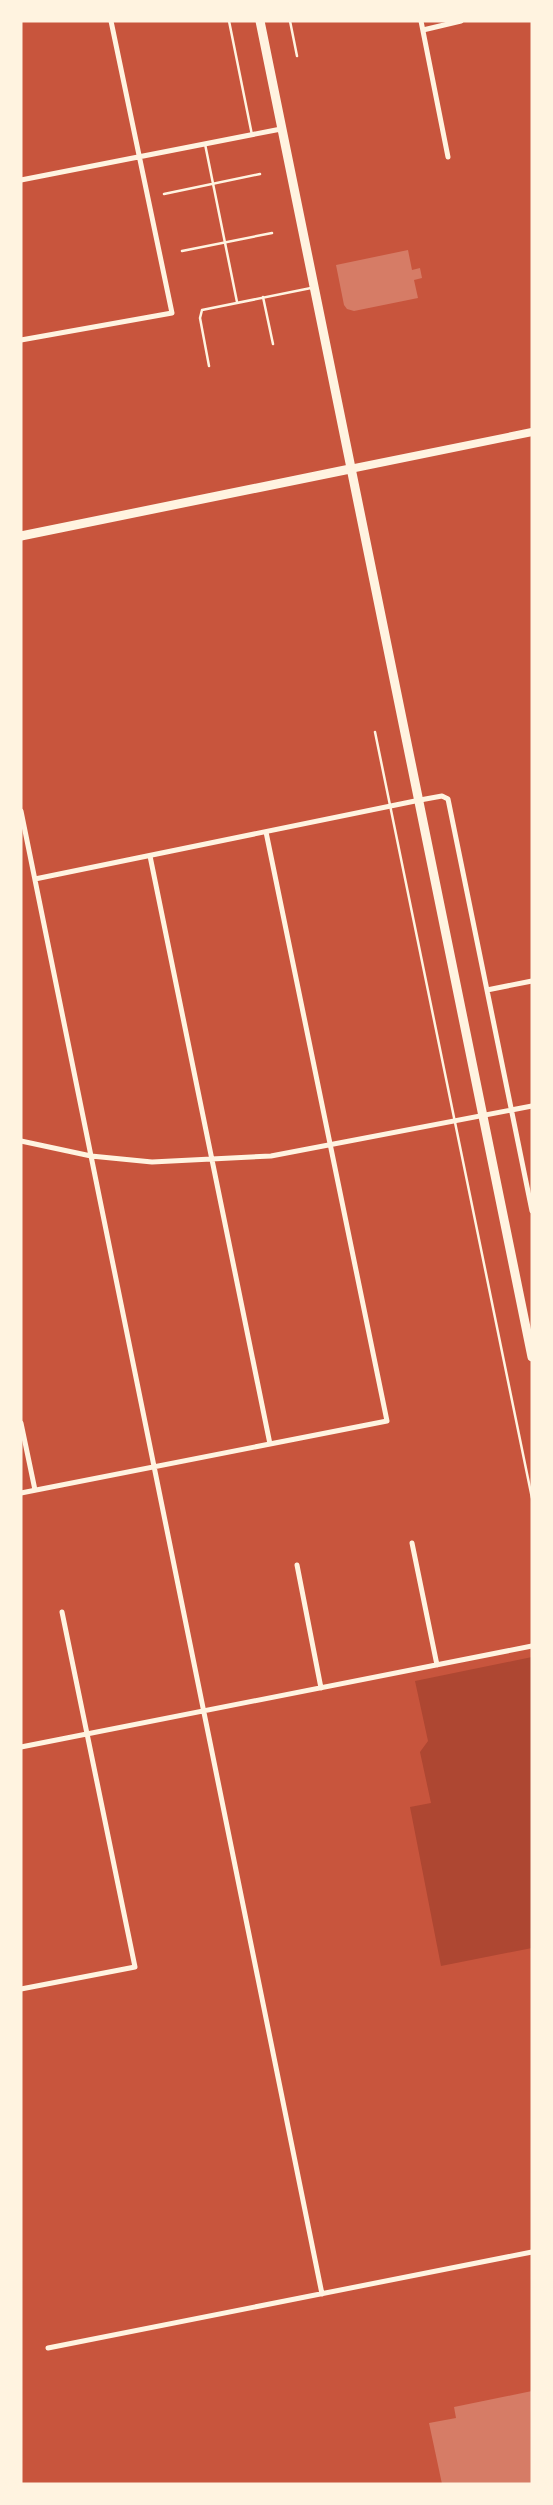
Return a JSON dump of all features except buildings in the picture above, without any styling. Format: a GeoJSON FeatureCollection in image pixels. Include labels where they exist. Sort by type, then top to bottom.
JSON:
{"type":"FeatureCollection","features":[{"type":"Feature","properties":{"kind":"main road"},"geometry":{"type":"LineString","coordinates":[[260,21],[280,129],[420,800],[532,1357]]}},
{"type":"Feature","properties":{"kind":"main road"},"geometry":{"type":"LineString","coordinates":[[21,536],[532,432]]}},
{"type":"Feature","properties":{"kind":"street"},"geometry":{"type":"LineString","coordinates":[[21,340],[172,313],[111,21]]}},
{"type":"Feature","properties":{"kind":"street"},"geometry":{"type":"LineString","coordinates":[[421,21],[448,157]]}},
{"type":"Feature","properties":{"kind":"street"},"geometry":{"type":"LineString","coordinates":[[423,30],[461,21]]}},
{"type":"Feature","properties":{"kind":"street"},"geometry":{"type":"LineString","coordinates":[[21,180],[280,129]]}},
{"type":"Feature","properties":{"kind":"street"},"geometry":{"type":"LineString","coordinates":[[35,879],[420,800],[442,796],[448,800],[532,1211]]}},
{"type":"Feature","properties":{"kind":"street"},"geometry":{"type":"LineString","coordinates":[[21,811],[322,2294]]}},
{"type":"Feature","properties":{"kind":"street"},"geometry":{"type":"LineString","coordinates":[[21,1493],[387,1421],[266,832]]}},
{"type":"Feature","properties":{"kind":"street"},"geometry":{"type":"LineString","coordinates":[[150,856],[270,1444]]}},
{"type":"Feature","properties":{"kind":"street"},"geometry":{"type":"LineString","coordinates":[[487,990],[532,981]]}},
{"type":"Feature","properties":{"kind":"street"},"geometry":{"type":"LineString","coordinates":[[21,1141],[91,1156],[152,1162],[271,1156],[532,1106]]}},
{"type":"Feature","properties":{"kind":"street"},"geometry":{"type":"LineString","coordinates":[[21,1423],[35,1490]]}},
{"type":"Feature","properties":{"kind":"street"},"geometry":{"type":"LineString","coordinates":[[412,1543],[437,1665]]}},
{"type":"Feature","properties":{"kind":"street"},"geometry":{"type":"LineString","coordinates":[[297,1566],[321,1688]]}},
{"type":"Feature","properties":{"kind":"street"},"geometry":{"type":"LineString","coordinates":[[21,1989],[135,1967],[62,1612]]}},
{"type":"Feature","properties":{"kind":"street"},"geometry":{"type":"LineString","coordinates":[[21,1747],[532,1646]]}},
{"type":"Feature","properties":{"kind":"street"},"geometry":{"type":"LineString","coordinates":[[48,2348],[532,2252]]}},
{"type":"Feature","properties":{"kind":"lane"},"geometry":{"type":"LineString","coordinates":[[229,21],[252,135]]}},
{"type":"Feature","properties":{"kind":"lane"},"geometry":{"type":"LineString","coordinates":[[290,21],[297,56]]}},
{"type":"Feature","properties":{"kind":"lane"},"geometry":{"type":"LineString","coordinates":[[205,144],[237,302]]}},
{"type":"Feature","properties":{"kind":"lane"},"geometry":{"type":"LineString","coordinates":[[164,194],[260,174]]}},
{"type":"Feature","properties":{"kind":"lane"},"geometry":{"type":"LineString","coordinates":[[182,251],[272,233]]}},
{"type":"Feature","properties":{"kind":"lane"},"geometry":{"type":"LineString","coordinates":[[209,366],[200,318],[202,310],[314,288]]}},
{"type":"Feature","properties":{"kind":"lane"},"geometry":{"type":"LineString","coordinates":[[264,297],[273,344]]}},
{"type":"Feature","properties":{"kind":"lane"},"geometry":{"type":"LineString","coordinates":[[375,732],[532,1498]]}},
{"type":"Feature","properties":{"kind":"shaded area"},"geometry":{"type":"Polygon","coordinates":[[[532,1657],[532,1948],[441,1966],[410,1807],[431,1803],[420,1752],[428,1741],[415,1681],[532,1657]]]}}]}
